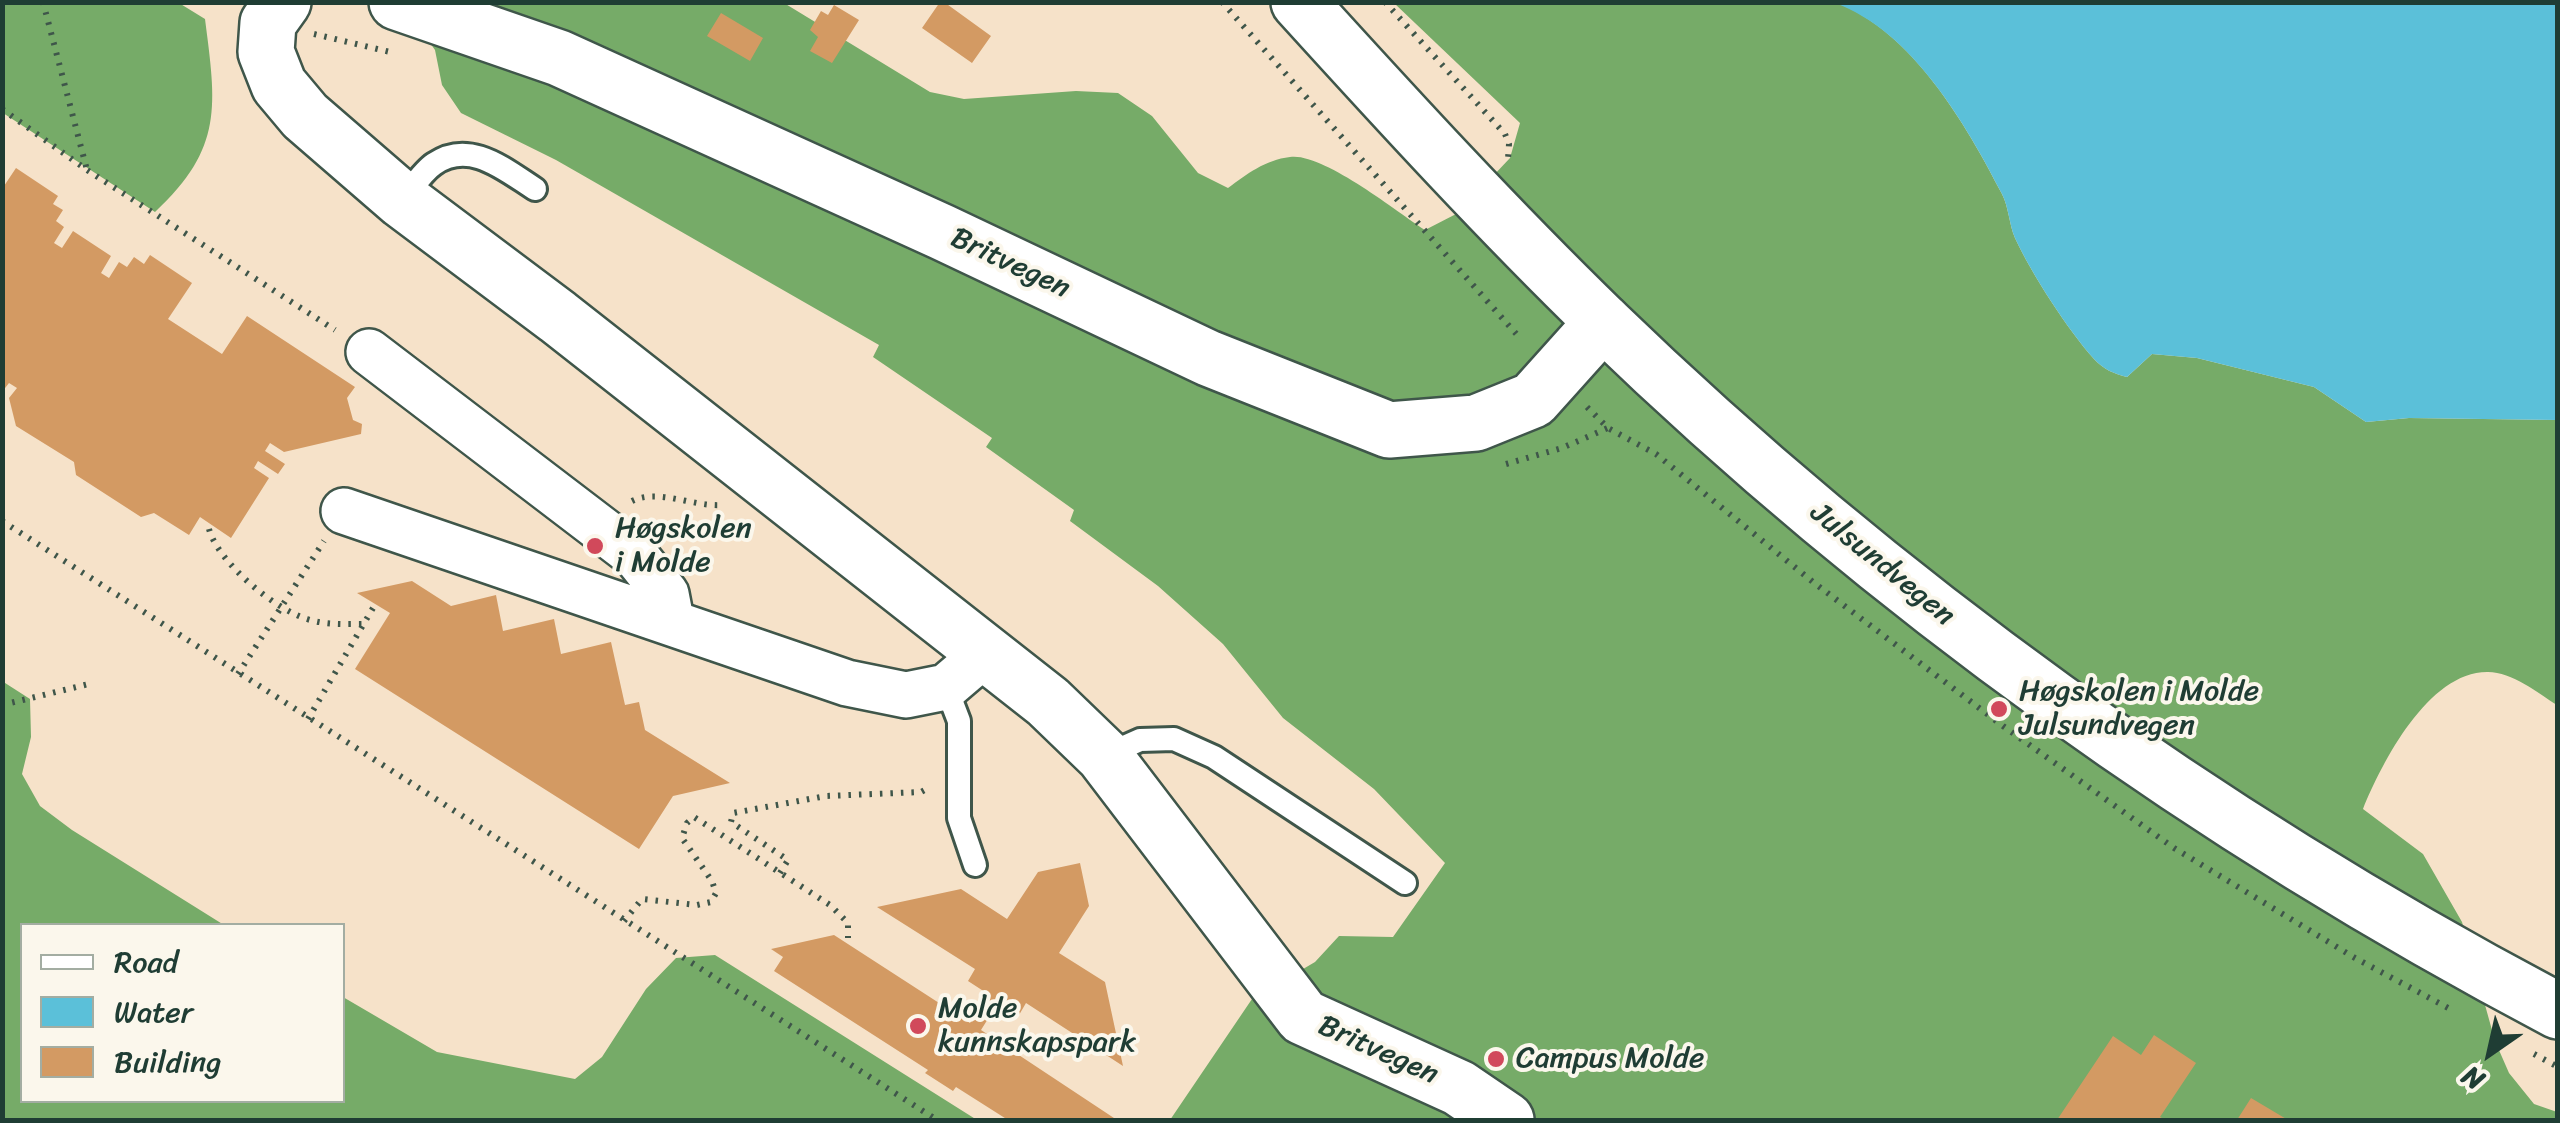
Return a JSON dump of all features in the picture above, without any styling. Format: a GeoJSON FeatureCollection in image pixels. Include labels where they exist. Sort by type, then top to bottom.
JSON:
{"type":"FeatureCollection","features":[{"type":"Feature","properties":{"kind":"street","name":"Britvegen"},"geometry":{"type":"LineString","coordinates":[[284,2],[268,23],[264,38],[271,70],[290,101],[402,200],[756,471],[966,670],[1048,702],[1104,756],[1303,1017],[1506,1120]]}},
{"type":"Feature","properties":{"kind":"street","name":"Britvegen"},"geometry":{"type":"LineString","coordinates":[[397,2],[559,58],[1208,358],[1389,430],[1476,423],[1534,400],[1603,322]]}},
{"type":"Feature","properties":{"kind":"street","name":"Julsundvegen"},"geometry":{"type":"LineString","coordinates":[[1299,2],[1603,322],[1804,502],[1908,588],[2127,751],[2240,827],[2356,898],[2558,1011]]}},
{"type":"Feature","properties":{"kind":"street"},"geometry":{"type":"LineString","coordinates":[[369,352],[635,556],[666,594],[670,620]]}},
{"type":"Feature","properties":{"kind":"street"},"geometry":{"type":"LineString","coordinates":[[344,511],[847,683],[906,695],[966,670]]}},
{"type":"Feature","properties":{"kind":"lane"},"geometry":{"type":"LineString","coordinates":[[402,200],[433,164],[455,155],[483,156],[535,189]]}},
{"type":"Feature","properties":{"kind":"lane"},"geometry":{"type":"LineString","coordinates":[[966,670],[960,720],[959,818],[975,864]]}},
{"type":"Feature","properties":{"kind":"lane"},"geometry":{"type":"LineString","coordinates":[[1104,756],[1140,740],[1174,739],[1214,757],[1404,883]]}},
{"type":"Feature","properties":{"kind":"path"},"geometry":{"type":"LineString","coordinates":[[43,2],[86,170]]}},
{"type":"Feature","properties":{"kind":"path"},"geometry":{"type":"LineString","coordinates":[[1222,2],[1519,337]]}},
{"type":"Feature","properties":{"kind":"path"},"geometry":{"type":"LineString","coordinates":[[2,110],[86,170],[369,352]]}},
{"type":"Feature","properties":{"kind":"path"},"geometry":{"type":"LineString","coordinates":[[604,532],[634,500],[646,495],[706,506],[725,505],[756,471]]}},
{"type":"Feature","properties":{"kind":"path"},"geometry":{"type":"LineString","coordinates":[[2,522],[937,1120]]}},
{"type":"Feature","properties":{"kind":"path"},"geometry":{"type":"LineString","coordinates":[[209,529],[212,542],[222,554],[280,606],[325,624],[362,624]]}},
{"type":"Feature","properties":{"kind":"path"},"geometry":{"type":"LineString","coordinates":[[238,674],[298,580]]}},
{"type":"Feature","properties":{"kind":"path"},"geometry":{"type":"LineString","coordinates":[[308,719],[373,608]]}},
{"type":"Feature","properties":{"kind":"path"},"geometry":{"type":"LineString","coordinates":[[2,705],[89,684]]}},
{"type":"Feature","properties":{"kind":"path"},"geometry":{"type":"LineString","coordinates":[[780,872],[788,860],[731,822],[733,812],[826,796],[922,792],[959,772]]}},
{"type":"Feature","properties":{"kind":"path"},"geometry":{"type":"LineString","coordinates":[[624,921],[642,899],[697,906],[711,902],[716,893],[712,881],[682,838],[687,823],[694,817],[830,905],[848,923],[848,938]]}},
{"type":"Feature","properties":{"kind":"green space"},"geometry":{"type":"Polygon","coordinates":[[[1835,2],[1889,34],[1934,83],[1972,139],[2002,194],[2015,238],[2040,284],[2097,363],[2113,373],[2127,377],[2152,354],[2197,358],[2314,387],[2366,422],[2409,418],[2557,420],[2557,705],[2497,673],[2466,676],[2446,686],[2410,722],[2363,809],[2423,854],[2462,922],[2495,1041],[2509,1073],[2534,1104],[2557,1112],[2557,1120],[1170,1120],[1252,999],[1315,962],[1339,936],[1393,937],[1445,863],[1374,789],[1283,718],[1223,644],[1158,586],[1070,521],[1074,510],[986,447],[992,438],[873,357],[879,345],[556,160],[461,113],[442,85],[435,50],[402,3],[784,3],[930,92],[964,99],[1076,91],[1118,93],[1152,116],[1198,173],[1228,188],[1272,161],[1304,158],[1339,173],[1425,230],[1458,213],[1510,158],[1520,123],[1394,3],[1835,2]]]}},
{"type":"Feature","properties":{"kind":"green space"},"geometry":{"type":"Polygon","coordinates":[[[2,3],[179,3],[205,19],[212,76],[210,124],[193,167],[155,212],[3,113],[2,3]]]}},
{"type":"Feature","properties":{"kind":"green space"},"geometry":{"type":"Polygon","coordinates":[[[2,681],[30,699],[31,737],[22,774],[40,806],[221,923],[20,923],[20,1103],[345,1103],[345,998],[437,1052],[575,1079],[602,1057],[646,989],[676,958],[715,955],[977,1120],[3,1120],[2,681]]]}},
{"type":"Feature","properties":{"kind":"water"},"geometry":{"type":"Polygon","coordinates":[[[1835,3],[2557,3],[2557,420],[2409,418],[2366,422],[2314,387],[2197,358],[2152,354],[2127,377],[2113,373],[2097,363],[2040,284],[2015,238],[2002,194],[1972,139],[1934,83],[1889,35],[1863,16],[1835,3]]]}},
{"type":"Feature","properties":{"kind":"building"},"geometry":{"type":"Polygon","coordinates":[[[940,2],[991,36],[972,63],[922,28],[940,2]]]}},
{"type":"Feature","properties":{"kind":"building"},"geometry":{"type":"Polygon","coordinates":[[[834,5],[859,20],[832,63],[810,51],[818,37],[810,30],[821,11],[828,15],[834,5]]]}},
{"type":"Feature","properties":{"kind":"building"},"geometry":{"type":"Polygon","coordinates":[[[721,13],[763,38],[750,61],[707,36],[721,13]]]}},
{"type":"Feature","properties":{"kind":"building"},"geometry":{"type":"Polygon","coordinates":[[[16,168],[58,196],[53,204],[63,210],[56,221],[64,227],[54,243],[62,248],[73,231],[111,256],[101,273],[109,278],[119,262],[127,267],[134,257],[144,264],[150,255],[192,283],[168,319],[222,354],[247,316],[355,387],[347,398],[353,420],[362,424],[361,434],[284,452],[270,443],[265,451],[285,464],[278,474],[258,461],[254,468],[269,478],[231,538],[200,517],[189,535],[154,513],[141,517],[76,475],[74,462],[16,426],[9,398],[17,388],[9,383],[2,392],[2,189],[16,168]]]}},
{"type":"Feature","properties":{"kind":"building"},"geometry":{"type":"Polygon","coordinates":[[[412,581],[451,606],[496,595],[503,631],[554,619],[561,654],[611,642],[625,705],[639,702],[645,730],[730,783],[673,796],[639,849],[355,669],[390,613],[357,593],[412,581]]]}},
{"type":"Feature","properties":{"kind":"building"},"geometry":{"type":"Polygon","coordinates":[[[1080,863],[1089,906],[1059,953],[1105,982],[1123,1066],[1026,1003],[1019,1015],[999,1001],[981,1030],[1117,1120],[1008,1120],[956,1087],[953,1091],[925,1073],[928,1070],[774,971],[783,957],[771,949],[834,935],[970,1023],[988,994],[968,981],[975,969],[877,907],[961,889],[1007,919],[1038,872],[1080,863]]]}},
{"type":"Feature","properties":{"kind":"building"},"geometry":{"type":"Polygon","coordinates":[[[2154,1035],[2196,1063],[2160,1117],[2166,1120],[2057,1120],[2113,1036],[2141,1055],[2154,1035]]]}},
{"type":"Feature","properties":{"kind":"building"},"geometry":{"type":"Polygon","coordinates":[[[2251,1098],[2288,1120],[2237,1120],[2251,1098]]]}},
{"type":"Feature","properties":{"kind":"place","name":"Høgskolen i Molde"},"geometry":{"type":"Point","coordinates":[595,546]}},
{"type":"Feature","properties":{"kind":"place","name":"Høgskolen i Molde Julsundvegen"},"geometry":{"type":"Point","coordinates":[1999,709]}},
{"type":"Feature","properties":{"kind":"place","name":"Molde kunnskapspark"},"geometry":{"type":"Point","coordinates":[918,1026]}},
{"type":"Feature","properties":{"kind":"place","name":"Campus Molde"},"geometry":{"type":"Point","coordinates":[1496,1059]}}]}
